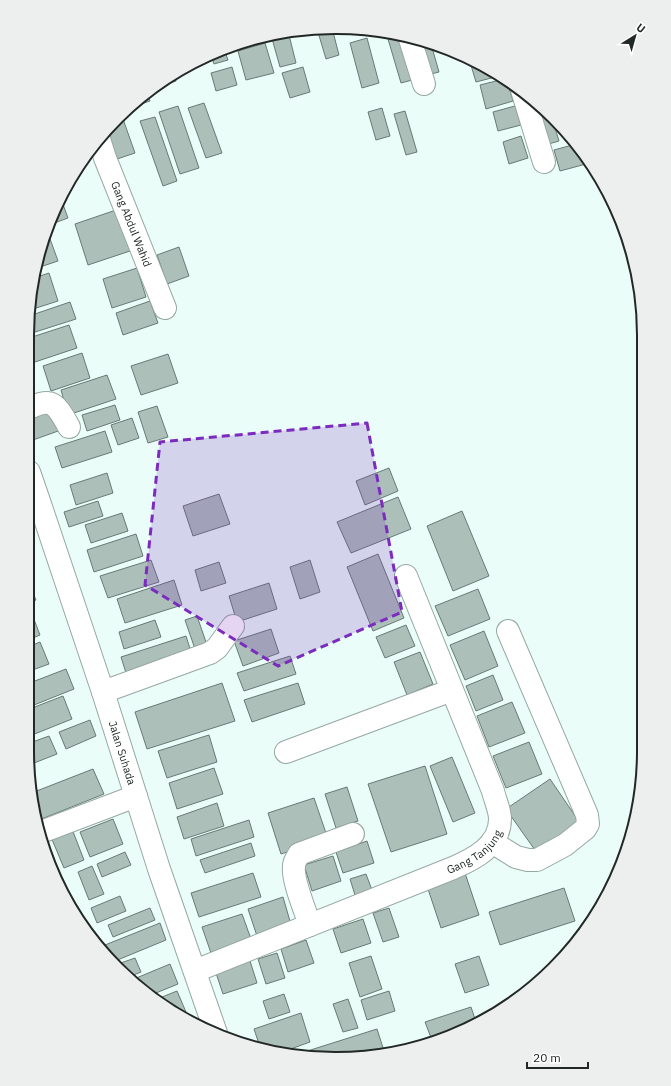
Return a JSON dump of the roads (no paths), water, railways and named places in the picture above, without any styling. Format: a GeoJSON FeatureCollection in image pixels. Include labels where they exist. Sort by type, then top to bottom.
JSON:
{"type":"FeatureCollection","features":[{"type":"Feature","properties":{"kind":"street"},"geometry":{"type":"LineString","coordinates":[[411,43],[424,84]]}},
{"type":"Feature","properties":{"kind":"street"},"geometry":{"type":"LineString","coordinates":[[526,102],[544,162]]}},
{"type":"Feature","properties":{"kind":"street","name":"Gang Abdul Wahid"},"geometry":{"type":"LineString","coordinates":[[101,146],[165,308]]}},
{"type":"Feature","properties":{"kind":"street"},"geometry":{"type":"LineString","coordinates":[[34,406],[48,402],[52,404],[56,407],[69,427]]}},
{"type":"Feature","properties":{"kind":"street","name":"Jalan Suhada"},"geometry":{"type":"LineString","coordinates":[[34,486],[103,692],[159,869],[214,1026]]}},
{"type":"Feature","properties":{"kind":"street","name":"Gang Tanjung"},"geometry":{"type":"LineString","coordinates":[[195,971],[471,860],[492,842],[498,831],[500,818],[493,791],[406,576]]}},
{"type":"Feature","properties":{"kind":"street"},"geometry":{"type":"LineString","coordinates":[[103,692],[210,653],[217,648],[233,626]]}},
{"type":"Feature","properties":{"kind":"street"},"geometry":{"type":"LineString","coordinates":[[492,842],[516,857],[528,860],[537,860],[565,845],[585,829],[588,824],[587,815],[508,631]]}},
{"type":"Feature","properties":{"kind":"street"},"geometry":{"type":"LineString","coordinates":[[286,752],[452,690]]}},
{"type":"Feature","properties":{"kind":"street"},"geometry":{"type":"LineString","coordinates":[[44,830],[136,796]]}},
{"type":"Feature","properties":{"kind":"street"},"geometry":{"type":"LineString","coordinates":[[310,925],[294,878],[294,861],[299,854],[354,834]]}}]}
